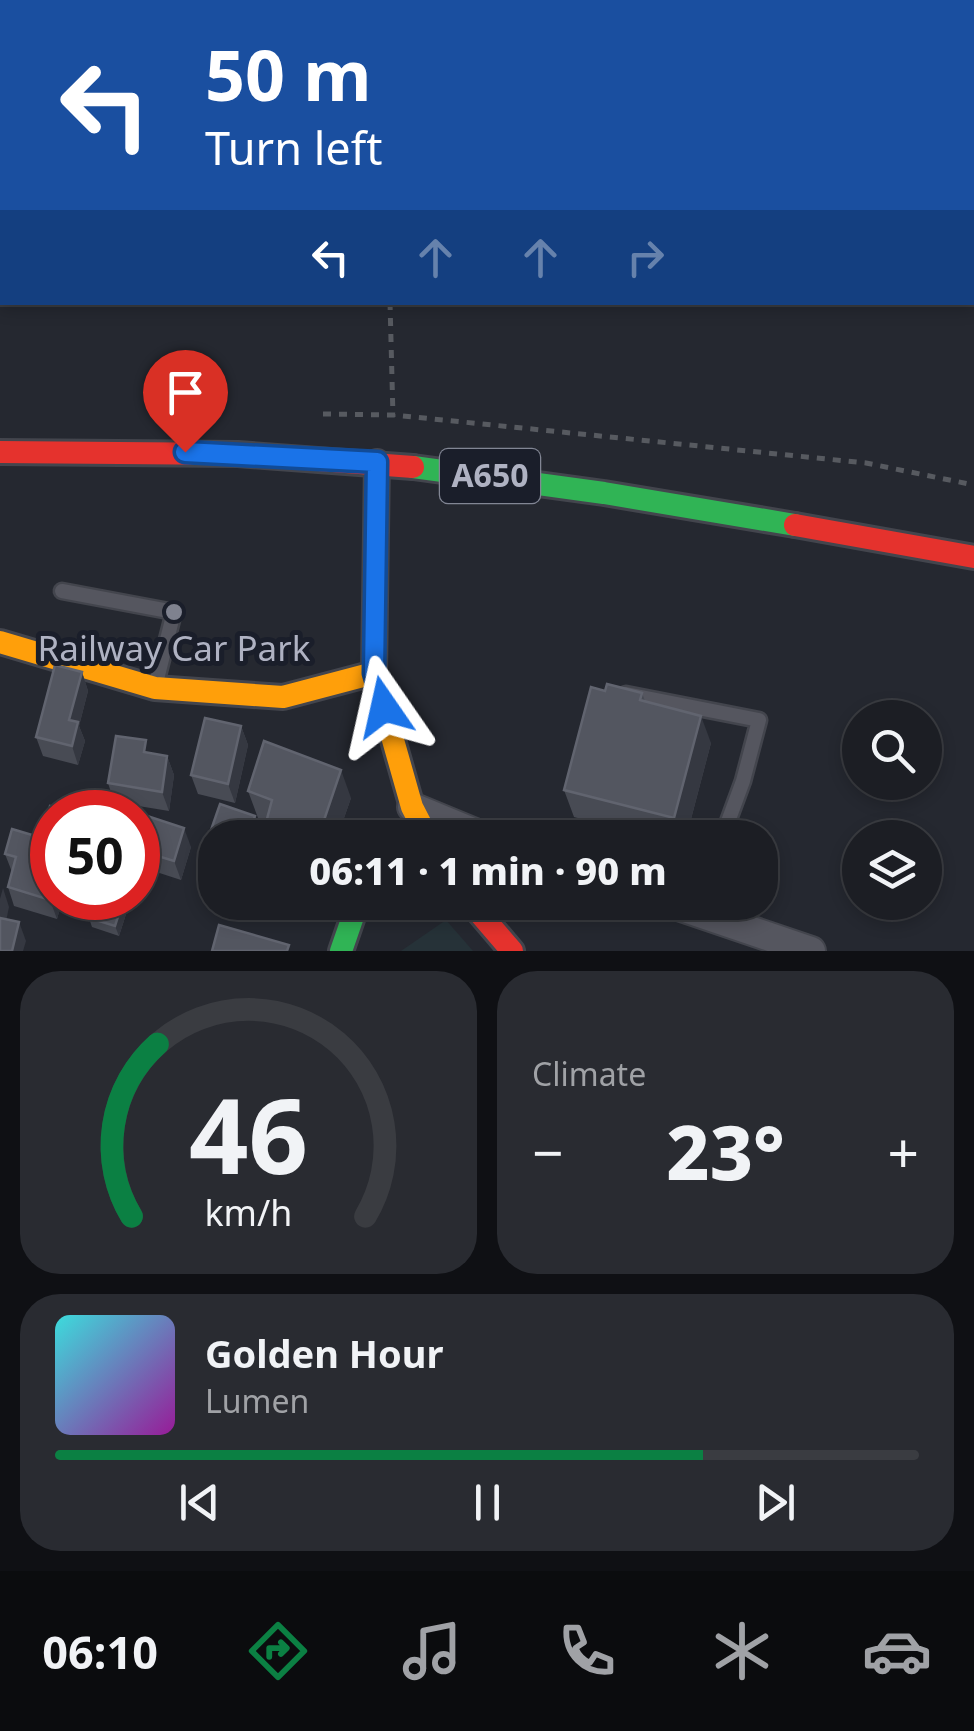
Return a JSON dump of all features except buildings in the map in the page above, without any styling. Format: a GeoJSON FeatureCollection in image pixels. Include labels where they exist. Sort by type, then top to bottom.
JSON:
{"type":"FeatureCollection","features":[{"type":"Feature","properties":{"kind":"main road","name":"A650"},"geometry":{"type":"LineString","coordinates":[[0,452],[185,452],[377,462],[553,484],[974,557]]}},
{"type":"Feature","properties":{"kind":"main road"},"geometry":{"type":"LineString","coordinates":[[377,462],[374,673],[406,815],[411,820]]}},
{"type":"Feature","properties":{"kind":"main road"},"geometry":{"type":"LineString","coordinates":[[0,642],[155,688],[283,697],[374,673]]}},
{"type":"Feature","properties":{"kind":"main road"},"geometry":{"type":"LineString","coordinates":[[342,951],[352,920]]}},
{"type":"Feature","properties":{"kind":"main road"},"geometry":{"type":"LineString","coordinates":[[485,920],[512,951]]}},
{"type":"Feature","properties":{"kind":"street"},"geometry":{"type":"LineString","coordinates":[[406,815],[424,820]]}},
{"type":"Feature","properties":{"kind":"street"},"geometry":{"type":"LineString","coordinates":[[725,920],[810,951]]}},
{"type":"Feature","properties":{"kind":"lane"},"geometry":{"type":"LineString","coordinates":[[62,592],[174,612],[155,688]]}},
{"type":"Feature","properties":{"kind":"lane"},"geometry":{"type":"LineString","coordinates":[[620,693],[759,720],[728,820]]}},
{"type":"Feature","properties":{"kind":"path"},"geometry":{"type":"LineString","coordinates":[[377,462],[394,415],[390,305]]}},
{"type":"Feature","properties":{"kind":"shaded area"},"geometry":{"type":"Polygon","coordinates":[[[446,920],[473,951],[401,951],[446,920]]]}},
{"type":"Feature","properties":{"kind":"traffic: fast"},"geometry":{"type":"LineString","coordinates":[[413,467],[795,525]]}},
{"type":"Feature","properties":{"kind":"traffic: fast"},"geometry":{"type":"LineString","coordinates":[[341,951],[352,920]]}},
{"type":"Feature","properties":{"kind":"traffic: slow"},"geometry":{"type":"LineString","coordinates":[[377,462],[374,673],[419,820]]}},
{"type":"Feature","properties":{"kind":"traffic: slow"},"geometry":{"type":"LineString","coordinates":[[0,642],[155,688],[283,697],[374,673]]}},
{"type":"Feature","properties":{"kind":"traffic: jam"},"geometry":{"type":"LineString","coordinates":[[0,452],[238,454],[413,467]]}},
{"type":"Feature","properties":{"kind":"traffic: jam"},"geometry":{"type":"LineString","coordinates":[[795,525],[974,557]]}},
{"type":"Feature","properties":{"kind":"traffic: jam"},"geometry":{"type":"LineString","coordinates":[[485,920],[512,951]]}},
{"type":"Feature","properties":{"kind":"place","name":"Railway Car Park"},"geometry":{"type":"Point","coordinates":[174,612]}},
{"type":"Feature","properties":{"kind":"route"},"geometry":{"type":"LineString","coordinates":[[185,452],[377,462],[374,673],[384,707]]}}]}
